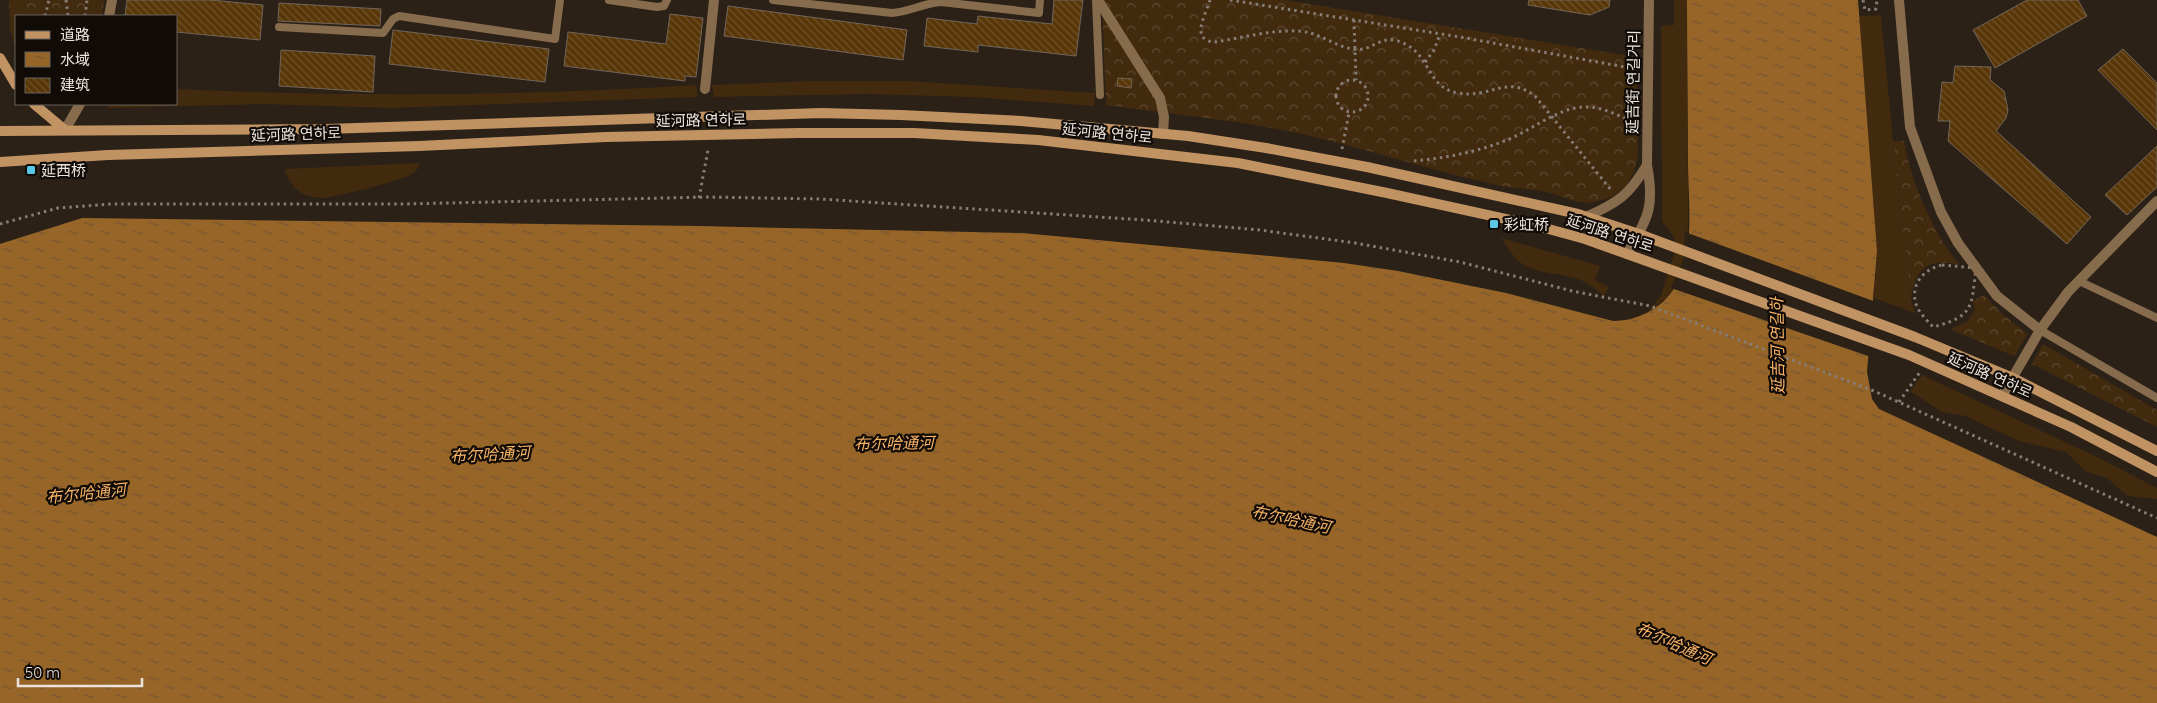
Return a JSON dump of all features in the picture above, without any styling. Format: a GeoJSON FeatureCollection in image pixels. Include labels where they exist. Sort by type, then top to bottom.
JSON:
{"type":"FeatureCollection","features":[{"type":"Feature","properties":{"kind":"main road"},"geometry":{"type":"LineString","coordinates":[[0,58],[15,83]]}},
{"type":"Feature","properties":{"kind":"main road"},"geometry":{"type":"LineString","coordinates":[[35,105],[65,130]]}},
{"type":"Feature","properties":{"kind":"main road","name":"延河路 연하로"},"geometry":{"type":"LineString","coordinates":[[0,131],[326,129],[821,113],[1013,121],[1163,134],[1266,148],[1357,165],[1588,216],[1915,337],[2011,377],[2157,451]]}},
{"type":"Feature","properties":{"kind":"main road","name":"延河路 연하로"},"geometry":{"type":"LineString","coordinates":[[0,162],[108,156],[816,132],[914,133],[1047,141],[1238,163],[1534,225],[1641,258],[1908,355],[2103,443],[2157,472]]}},
{"type":"Feature","properties":{"kind":"street"},"geometry":{"type":"LineString","coordinates":[[109,15],[112,0]]}},
{"type":"Feature","properties":{"kind":"street"},"geometry":{"type":"LineString","coordinates":[[705,89],[714,0]]}},
{"type":"Feature","properties":{"kind":"street"},"geometry":{"type":"LineString","coordinates":[[1097,0],[1160,98],[1164,117],[1163,134]]}},
{"type":"Feature","properties":{"kind":"street","name":"延吉街 연길거리"},"geometry":{"type":"LineString","coordinates":[[1627,254],[1649,214],[1650,182],[1646,165],[1649,0]]}},
{"type":"Feature","properties":{"kind":"street"},"geometry":{"type":"LineString","coordinates":[[1899,0],[1910,127],[1941,212],[1958,243],[1997,296],[2040,330]]}},
{"type":"Feature","properties":{"kind":"street"},"geometry":{"type":"LineString","coordinates":[[65,130],[79,105]]}},
{"type":"Feature","properties":{"kind":"street"},"geometry":{"type":"LineString","coordinates":[[1588,216],[1621,199],[1635,184],[1646,165]]}},
{"type":"Feature","properties":{"kind":"street"},"geometry":{"type":"LineString","coordinates":[[2002,396],[2011,377],[2040,330],[2068,292],[2157,200]]}},
{"type":"Feature","properties":{"kind":"lane"},"geometry":{"type":"LineString","coordinates":[[279,27],[383,33],[393,19],[399,16],[555,39],[560,0]]}},
{"type":"Feature","properties":{"kind":"lane"},"geometry":{"type":"LineString","coordinates":[[609,0],[657,6],[664,6],[667,0]]}},
{"type":"Feature","properties":{"kind":"lane"},"geometry":{"type":"LineString","coordinates":[[773,0],[892,12],[914,4],[941,2],[1039,13],[1040,0]]}},
{"type":"Feature","properties":{"kind":"lane"},"geometry":{"type":"LineString","coordinates":[[1097,0],[1100,94]]}},
{"type":"Feature","properties":{"kind":"lane"},"geometry":{"type":"LineString","coordinates":[[2079,281],[2157,318]]}},
{"type":"Feature","properties":{"kind":"lane"},"geometry":{"type":"LineString","coordinates":[[2040,330],[2157,398]]}},
{"type":"Feature","properties":{"kind":"path"},"geometry":{"type":"LineString","coordinates":[[45,15],[49,0]]}},
{"type":"Feature","properties":{"kind":"path"},"geometry":{"type":"LineString","coordinates":[[66,0],[68,15]]}},
{"type":"Feature","properties":{"kind":"path"},"geometry":{"type":"LineString","coordinates":[[85,15],[87,0]]}},
{"type":"Feature","properties":{"kind":"path"},"geometry":{"type":"LineString","coordinates":[[1210,0],[1200,32],[1202,38],[1207,42],[1288,32],[1310,33],[1355,50],[1386,39],[1399,40],[1410,46],[1425,62],[1435,81],[1446,89],[1458,93],[1472,94],[1517,86],[1534,96],[1613,192]]}},
{"type":"Feature","properties":{"kind":"path"},"geometry":{"type":"LineString","coordinates":[[1230,0],[1440,34],[1648,71]]}},
{"type":"Feature","properties":{"kind":"path"},"geometry":{"type":"LineString","coordinates":[[1863,0],[1866,10],[1876,9],[1877,0]]}},
{"type":"Feature","properties":{"kind":"path"},"geometry":{"type":"LineString","coordinates":[[1354,20],[1356,80]]}},
{"type":"Feature","properties":{"kind":"path"},"geometry":{"type":"LineString","coordinates":[[1425,62],[1434,50],[1440,34]]}},
{"type":"Feature","properties":{"kind":"path"},"geometry":{"type":"LineString","coordinates":[[1356,80],[1361,82],[1368,91],[1368,102],[1361,110],[1349,112],[1340,108],[1336,99],[1336,93],[1345,81],[1356,80]]}},
{"type":"Feature","properties":{"kind":"path"},"geometry":{"type":"LineString","coordinates":[[1414,161],[1444,158],[1486,148],[1509,139],[1552,117],[1586,106],[1604,110],[1635,123]]}},
{"type":"Feature","properties":{"kind":"path"},"geometry":{"type":"LineString","coordinates":[[1342,148],[1349,112]]}},
{"type":"Feature","properties":{"kind":"path"},"geometry":{"type":"LineString","coordinates":[[699,198],[708,150]]}},
{"type":"Feature","properties":{"kind":"path"},"geometry":{"type":"LineString","coordinates":[[0,224],[58,208],[110,204],[404,204],[699,198],[820,199],[1145,220],[1260,230],[1355,243],[1460,262],[1572,291],[1650,306],[1874,391],[2157,518]]}},
{"type":"Feature","properties":{"kind":"path"},"geometry":{"type":"LineString","coordinates":[[1942,265],[1976,268],[1970,308],[1959,319],[1933,327],[1916,305],[1914,296],[1920,277],[1926,271],[1942,265]]}},
{"type":"Feature","properties":{"kind":"path"},"geometry":{"type":"LineString","coordinates":[[1899,402],[1921,370]]}},
{"type":"Feature","properties":{"kind":"green space"},"geometry":{"type":"Polygon","coordinates":[[[9,0],[104,0],[102,15],[15,15],[15,47],[10,28],[9,0]]]}},
{"type":"Feature","properties":{"kind":"green space"},"geometry":{"type":"Polygon","coordinates":[[[1102,0],[1285,0],[1637,57],[1638,154],[1634,172],[1630,180],[1619,192],[1604,200],[1588,203],[1546,192],[1479,181],[1293,132],[1106,105],[1102,0]]]}},
{"type":"Feature","properties":{"kind":"green space"},"geometry":{"type":"Polygon","coordinates":[[[1674,0],[1687,0],[1688,224],[1686,262],[1669,296],[1645,315],[1661,296],[1675,251],[1674,237],[1662,221],[1661,26],[1674,25],[1674,0]]]}},
{"type":"Feature","properties":{"kind":"green space"},"geometry":{"type":"Polygon","coordinates":[[[1881,15],[1911,299],[1915,313],[1874,298],[1877,251],[1859,16],[1881,15]]]}},
{"type":"Feature","properties":{"kind":"green space"},"geometry":{"type":"Polygon","coordinates":[[[810,81],[908,81],[1095,93],[1094,106],[972,97],[868,94],[714,97],[712,85],[810,81]]]}},
{"type":"Feature","properties":{"kind":"green space"},"geometry":{"type":"Polygon","coordinates":[[[696,85],[698,97],[391,108],[261,104],[108,108],[108,105],[178,105],[178,89],[241,92],[436,94],[631,89],[696,85]]]}},
{"type":"Feature","properties":{"kind":"green space"},"geometry":{"type":"Polygon","coordinates":[[[1893,141],[1904,141],[1907,156],[1924,206],[1941,239],[1960,265],[1940,262],[1926,267],[1916,279],[1911,299],[1893,141]]]}},
{"type":"Feature","properties":{"kind":"green space"},"geometry":{"type":"Polygon","coordinates":[[[419,163],[414,173],[397,180],[325,198],[308,196],[298,191],[284,169],[419,163]]]}},
{"type":"Feature","properties":{"kind":"green space"},"geometry":{"type":"Polygon","coordinates":[[[1501,238],[1600,266],[1595,280],[1609,287],[1604,296],[1592,286],[1578,279],[1527,267],[1515,257],[1501,238]]]}},
{"type":"Feature","properties":{"kind":"green space"},"geometry":{"type":"Polygon","coordinates":[[[1984,295],[2002,314],[2028,334],[2014,356],[1950,329],[1967,322],[1975,310],[1973,301],[1984,295]]]}},
{"type":"Feature","properties":{"kind":"green space"},"geometry":{"type":"Polygon","coordinates":[[[2043,344],[2157,410],[2157,427],[2032,364],[2043,344]]]}},
{"type":"Feature","properties":{"kind":"green space"},"geometry":{"type":"Polygon","coordinates":[[[1922,375],[2095,456],[2157,488],[2157,499],[2126,495],[2107,478],[2085,471],[2066,452],[2019,441],[1965,416],[1942,412],[1910,391],[1922,375]]]}},
{"type":"Feature","properties":{"kind":"water"},"geometry":{"type":"Polygon","coordinates":[[[1687,0],[1858,0],[1877,251],[1867,372],[1872,399],[1879,409],[2157,537],[2157,703],[0,703],[0,244],[82,218],[698,226],[1022,233],[1344,263],[1398,271],[1506,293],[1613,321],[1623,320],[1642,315],[1667,298],[1678,282],[1687,254],[1689,223],[1687,0]]]}},
{"type":"Feature","properties":{"kind":"pier"},"geometry":{"type":"Polygon","coordinates":[[[1685,232],[1876,302],[1871,357],[1671,288],[1683,261],[1685,232]]]}},
{"type":"Feature","properties":{"kind":"building"},"geometry":{"type":"Polygon","coordinates":[[[127,0],[211,0],[263,5],[260,40],[178,32],[178,15],[125,15],[127,0]]]}},
{"type":"Feature","properties":{"kind":"building"},"geometry":{"type":"Polygon","coordinates":[[[1054,0],[1083,0],[1076,56],[978,45],[978,52],[924,46],[927,18],[977,24],[978,16],[1052,24],[1054,0]]]}},
{"type":"Feature","properties":{"kind":"building"},"geometry":{"type":"Polygon","coordinates":[[[1529,0],[1610,0],[1609,7],[1590,15],[1528,5],[1529,0]]]}},
{"type":"Feature","properties":{"kind":"building"},"geometry":{"type":"Polygon","coordinates":[[[2027,0],[2078,0],[2087,16],[1995,68],[1973,30],[2027,0]]]}},
{"type":"Feature","properties":{"kind":"building"},"geometry":{"type":"Polygon","coordinates":[[[279,3],[381,9],[380,26],[278,21],[279,3]]]}},
{"type":"Feature","properties":{"kind":"building"},"geometry":{"type":"Polygon","coordinates":[[[728,6],[907,30],[903,60],[724,36],[728,6]]]}},
{"type":"Feature","properties":{"kind":"building"},"geometry":{"type":"Polygon","coordinates":[[[670,14],[703,18],[696,77],[685,76],[685,81],[564,66],[568,32],[666,44],[670,14]]]}},
{"type":"Feature","properties":{"kind":"building"},"geometry":{"type":"Polygon","coordinates":[[[393,30],[549,49],[545,82],[389,64],[393,30]]]}},
{"type":"Feature","properties":{"kind":"building"},"geometry":{"type":"Polygon","coordinates":[[[2123,49],[2157,83],[2157,130],[2098,70],[2123,49]]]}},
{"type":"Feature","properties":{"kind":"building"},"geometry":{"type":"Polygon","coordinates":[[[281,50],[375,56],[373,92],[279,86],[281,50]]]}},
{"type":"Feature","properties":{"kind":"building"},"geometry":{"type":"Polygon","coordinates":[[[1955,66],[1991,67],[1990,80],[2004,91],[2008,110],[2006,118],[1996,131],[2091,217],[2067,244],[1948,141],[1950,121],[1938,121],[1942,82],[1953,83],[1955,66]]]}},
{"type":"Feature","properties":{"kind":"building"},"geometry":{"type":"Polygon","coordinates":[[[1118,78],[1132,79],[1131,88],[1117,86],[1118,78]]]}},
{"type":"Feature","properties":{"kind":"building"},"geometry":{"type":"Polygon","coordinates":[[[2157,146],[2157,187],[2127,215],[2105,195],[2157,146]]]}},
{"type":"Feature","properties":{"kind":"place","name":"延西桥"},"geometry":{"type":"Point","coordinates":[31,170]}},
{"type":"Feature","properties":{"kind":"place","name":"彩虹桥"},"geometry":{"type":"Point","coordinates":[1494,224]}},
{"type":"Feature","properties":{"kind":"water label","name":"延吉河 연길하"},"geometry":{"type":"Point","coordinates":[1777,346]}},
{"type":"Feature","properties":{"kind":"water label","name":"布尔哈通河"},"geometry":{"type":"Point","coordinates":[894,443]}},
{"type":"Feature","properties":{"kind":"water label","name":"布尔哈通河"},"geometry":{"type":"Point","coordinates":[490,454]}},
{"type":"Feature","properties":{"kind":"water label","name":"布尔哈通河"},"geometry":{"type":"Point","coordinates":[86,493]}},
{"type":"Feature","properties":{"kind":"water label","name":"布尔哈通河"},"geometry":{"type":"Point","coordinates":[1291,519]}},
{"type":"Feature","properties":{"kind":"water label","name":"布尔哈通河"},"geometry":{"type":"Point","coordinates":[1674,643]}}]}
